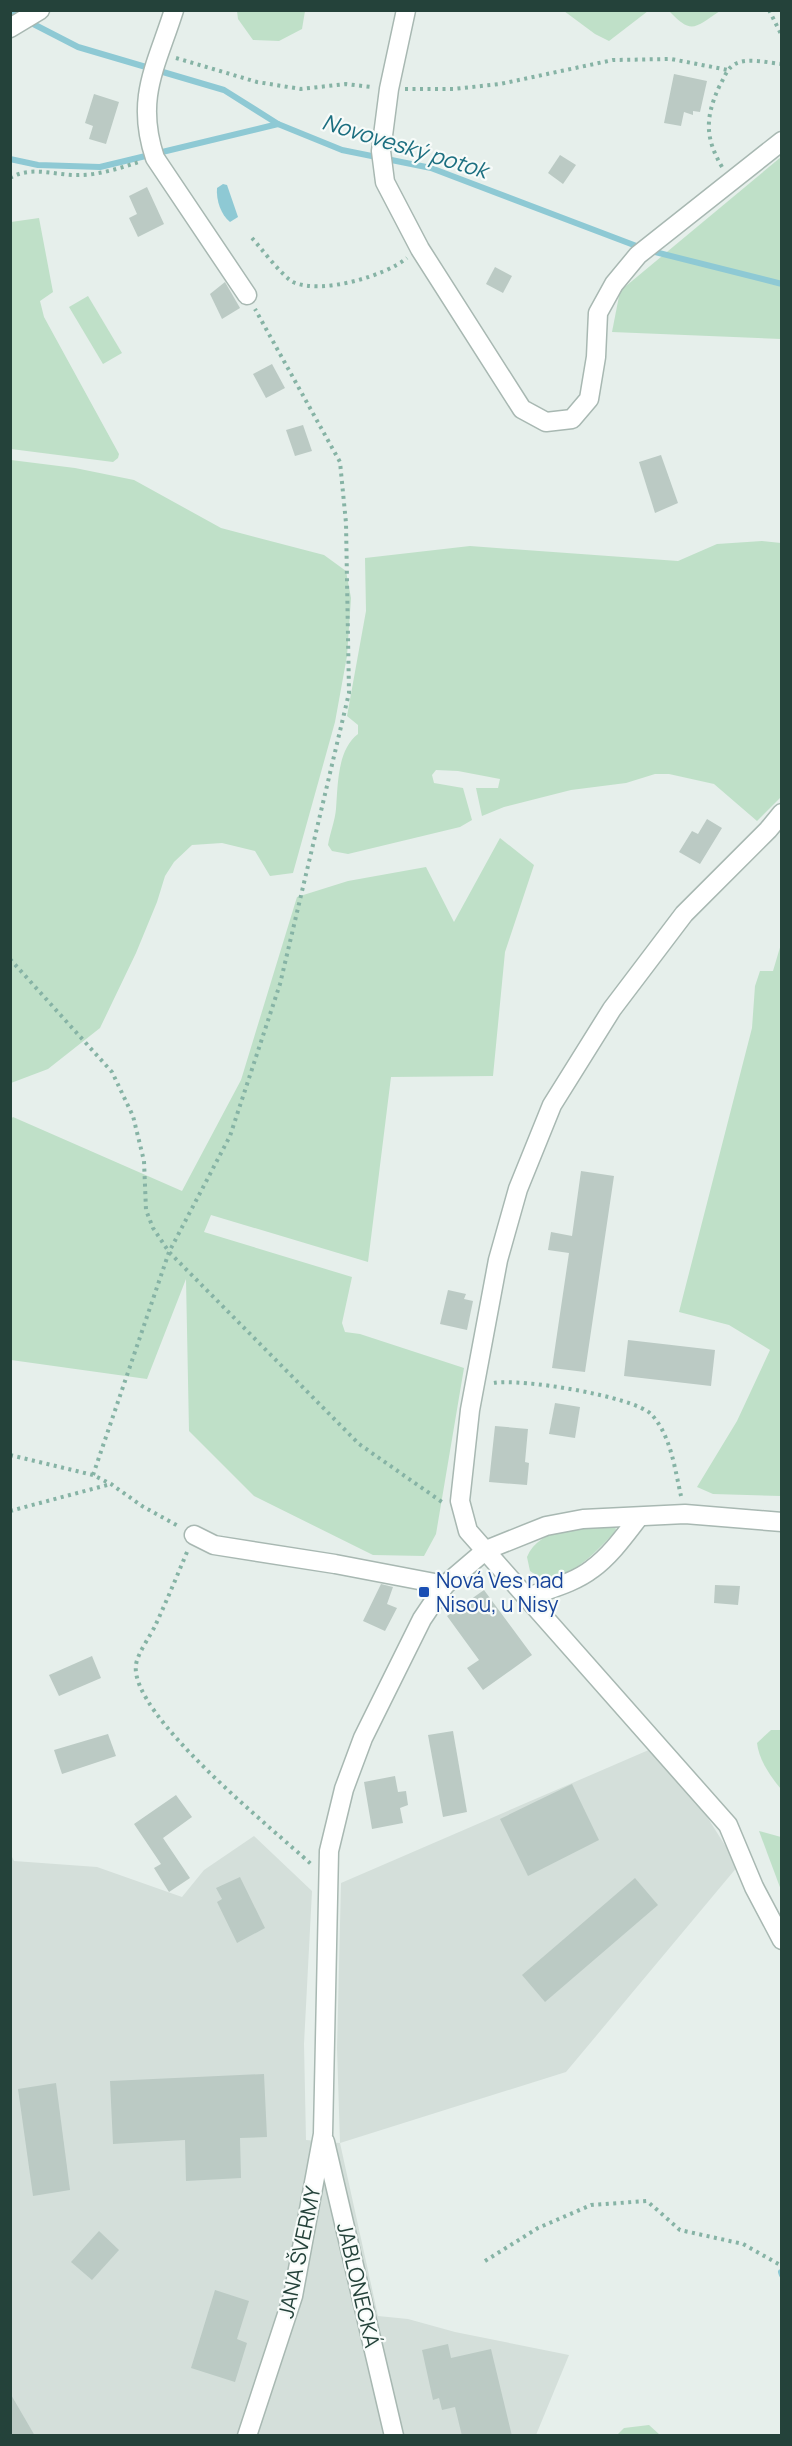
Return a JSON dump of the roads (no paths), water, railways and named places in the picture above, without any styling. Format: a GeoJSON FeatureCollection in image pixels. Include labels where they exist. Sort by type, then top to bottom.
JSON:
{"type":"FeatureCollection","features":[{"type":"Feature","properties":{"kind":"street"},"geometry":{"type":"LineString","coordinates":[[10,28],[40,10]]}},
{"type":"Feature","properties":{"kind":"street"},"geometry":{"type":"LineString","coordinates":[[174,10],[149,87],[145,118],[148,137],[154,158],[248,294]]}},
{"type":"Feature","properties":{"kind":"street"},"geometry":{"type":"LineString","coordinates":[[406,10],[389,89],[381,151],[385,182],[420,249],[522,409],[546,422],[572,419],[590,399],[596,357],[598,313],[614,284],[638,255],[782,141]]}},
{"type":"Feature","properties":{"kind":"street"},"geometry":{"type":"LineString","coordinates":[[782,813],[684,914],[612,1009],[552,1106],[518,1189],[498,1260],[474,1388],[460,1501],[468,1531],[728,1825],[754,1887],[782,1940]]}},
{"type":"Feature","properties":{"kind":"street"},"geometry":{"type":"LineString","coordinates":[[323,2134],[329,1851],[344,1789],[363,1738],[422,1619],[445,1585],[486,1550],[546,1526],[583,1519],[685,1514],[782,1521]]}},
{"type":"Feature","properties":{"kind":"street"},"geometry":{"type":"LineString","coordinates":[[528,1597],[566,1583],[592,1569],[618,1545],[639,1517]]}},
{"type":"Feature","properties":{"kind":"street"},"geometry":{"type":"LineString","coordinates":[[194,1535],[214,1545],[445,1585]]}},
{"type":"Feature","properties":{"kind":"street","name":"JANA ŠVERMY"},"geometry":{"type":"LineString","coordinates":[[247,2436],[294,2296],[323,2134]]}},
{"type":"Feature","properties":{"kind":"street","name":"JABLONECKÁ"},"geometry":{"type":"LineString","coordinates":[[323,2134],[394,2436]]}},
{"type":"Feature","properties":{"kind":"water"},"geometry":{"type":"Polygon","coordinates":[[[223,184],[227,185],[238,217],[230,222],[222,211],[217,197],[217,188],[223,184]]]}},
{"type":"Feature","properties":{"kind":"waterway"},"geometry":{"type":"LineString","coordinates":[[10,12],[78,47],[224,90],[278,124]]}},
{"type":"Feature","properties":{"kind":"waterway","name":"Novoveský potok"},"geometry":{"type":"LineString","coordinates":[[10,159],[38,165],[100,167],[278,124],[342,150],[431,168],[647,250],[782,284]]}},
{"type":"Feature","properties":{"kind":"place","name":"Nová Ves nad Nisou, u Nisy"},"geometry":{"type":"Point","coordinates":[424,1592]}}]}
